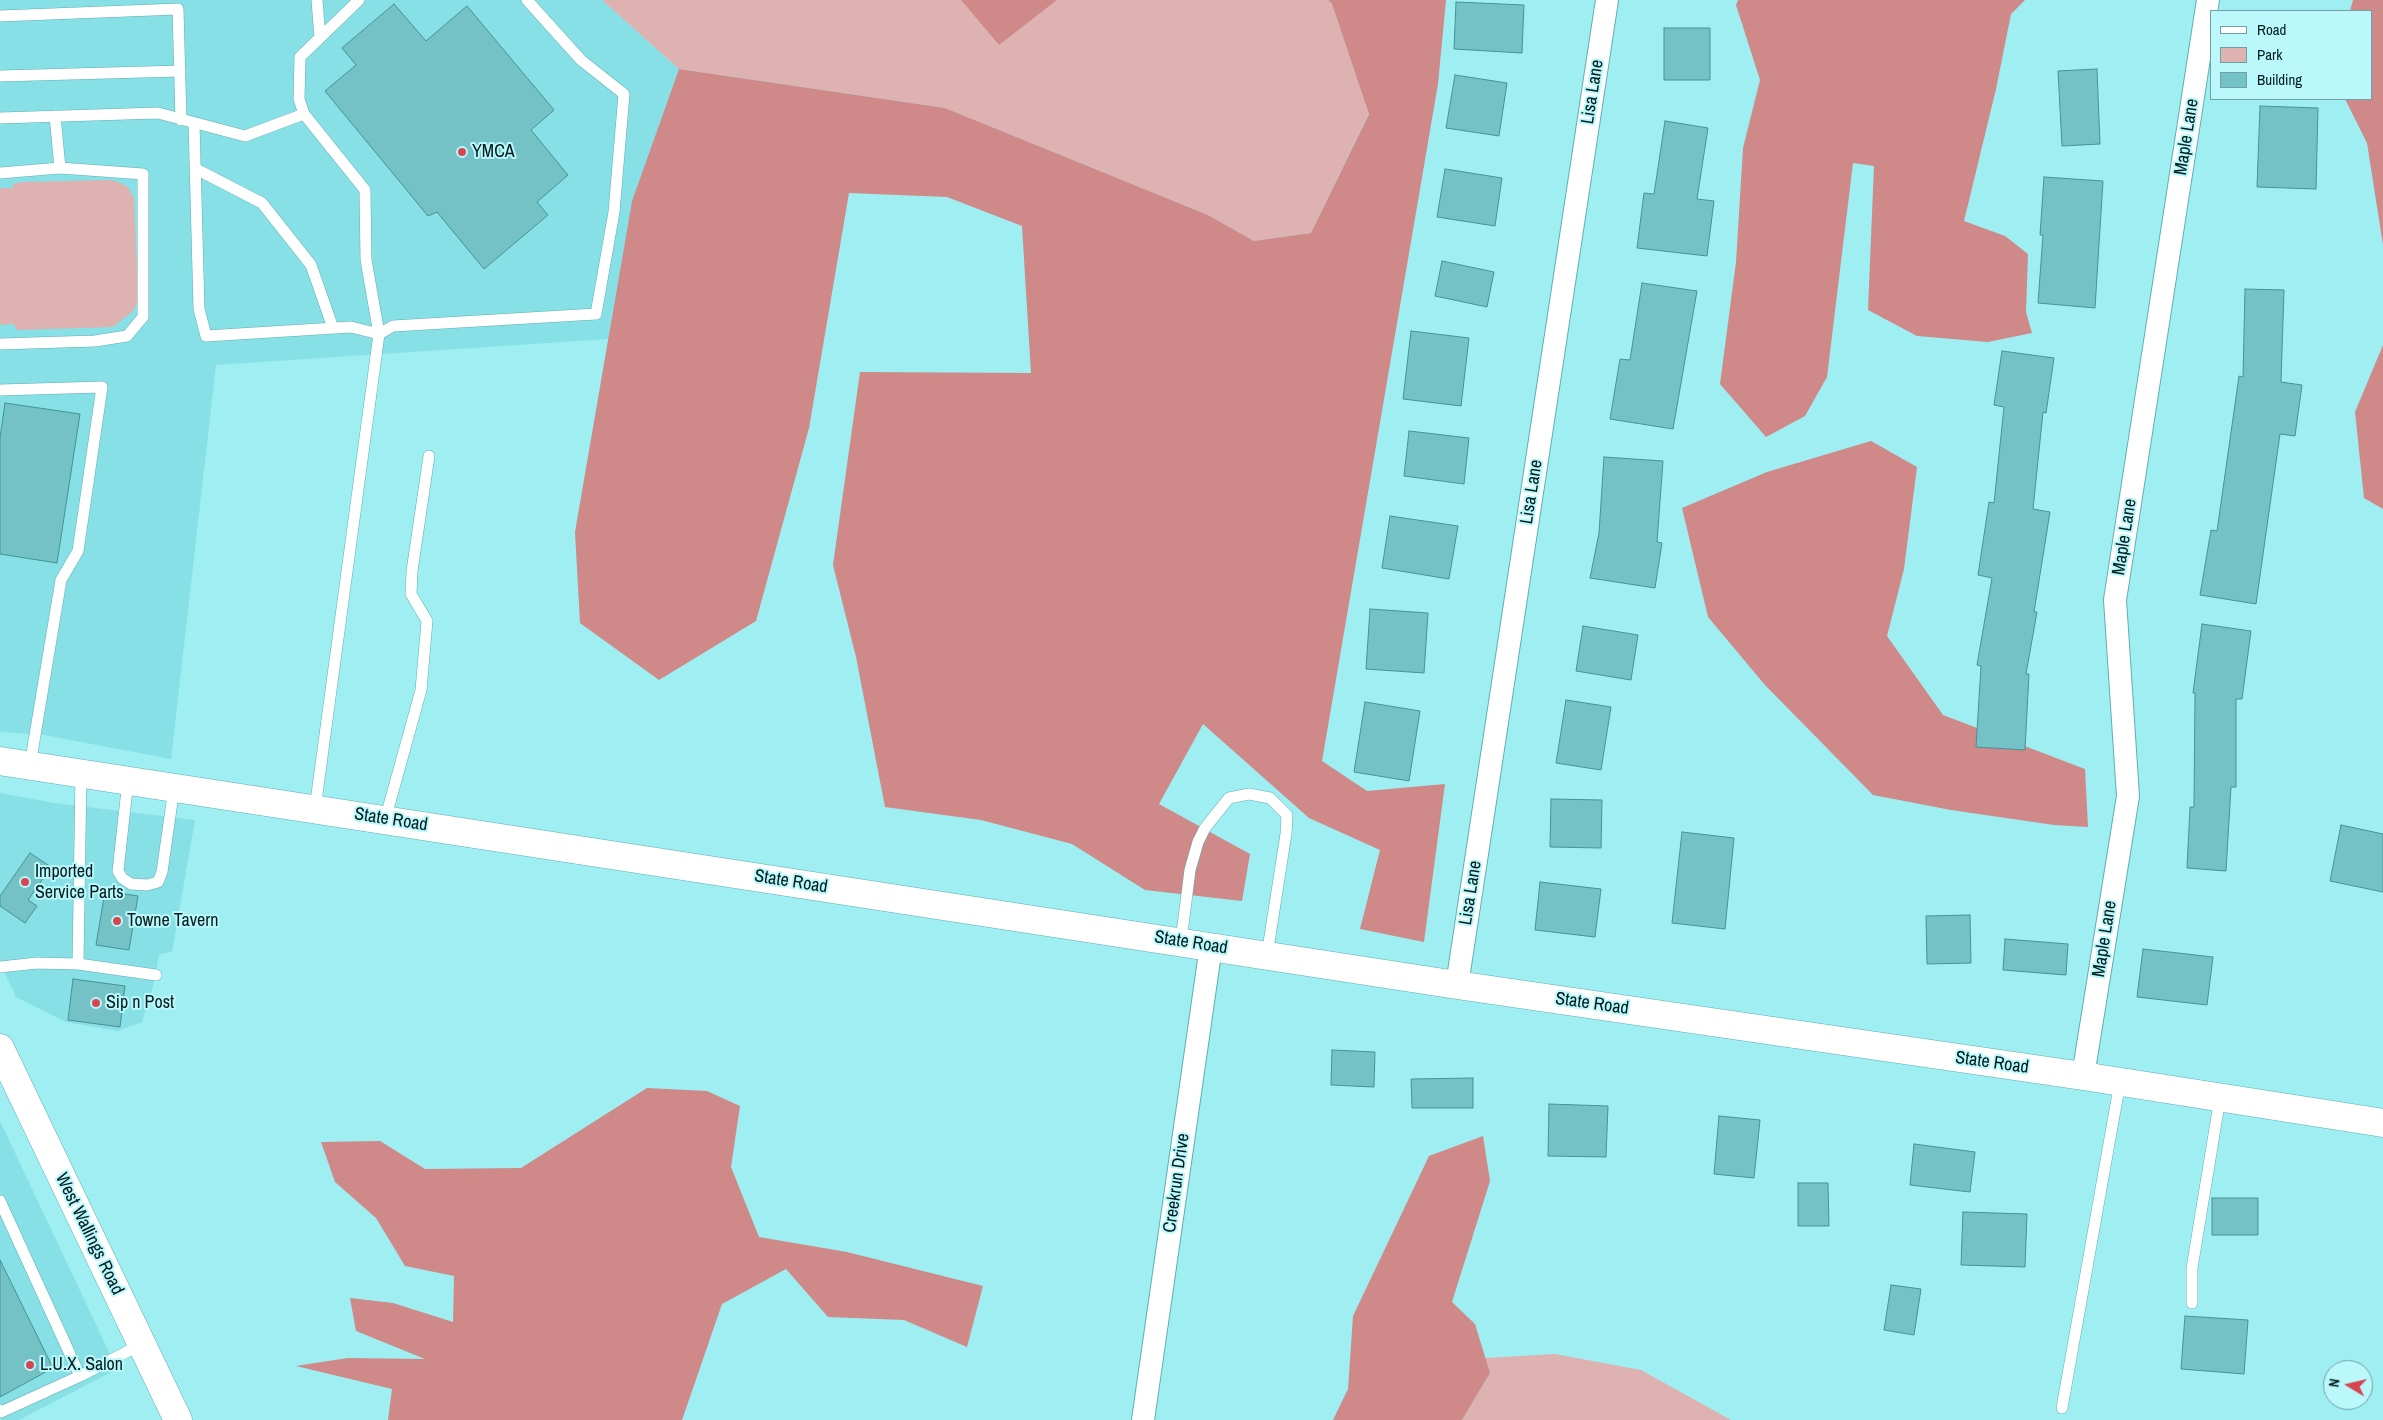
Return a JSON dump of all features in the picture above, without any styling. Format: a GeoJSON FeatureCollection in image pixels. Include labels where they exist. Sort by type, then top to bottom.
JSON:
{"type":"FeatureCollection","features":[{"type":"Feature","properties":{"kind":"main road","name":"State Road"},"geometry":{"type":"LineString","coordinates":[[0,761],[1267,954],[1457,985],[2084,1076],[2383,1123]]}},
{"type":"Feature","properties":{"kind":"main road","name":"West Wallings Road"},"geometry":{"type":"LineString","coordinates":[[0,1048],[7,1079],[142,1344],[178,1420]]}},
{"type":"Feature","properties":{"kind":"street","name":"Lisa Lane"},"geometry":{"type":"LineString","coordinates":[[1457,985],[1607,0]]}},
{"type":"Feature","properties":{"kind":"street","name":"Maple Lane"},"geometry":{"type":"LineString","coordinates":[[2084,1076],[2128,796],[2115,600],[2208,0]]}},
{"type":"Feature","properties":{"kind":"street","name":"Creekrun Drive"},"geometry":{"type":"LineString","coordinates":[[1143,1420],[1211,946]]}},
{"type":"Feature","properties":{"kind":"lane"},"geometry":{"type":"LineString","coordinates":[[317,0],[320,38]]}},
{"type":"Feature","properties":{"kind":"lane"},"geometry":{"type":"LineString","coordinates":[[315,809],[379,334],[366,260],[365,190],[304,114],[298,99],[300,57],[359,0]]}},
{"type":"Feature","properties":{"kind":"lane"},"geometry":{"type":"LineString","coordinates":[[194,123],[199,309],[206,336],[351,327],[379,334],[393,326],[596,314],[614,212],[624,94],[581,60],[527,0]]}},
{"type":"Feature","properties":{"kind":"lane"},"geometry":{"type":"LineString","coordinates":[[0,16],[178,4],[181,120]]}},
{"type":"Feature","properties":{"kind":"lane"},"geometry":{"type":"LineString","coordinates":[[0,76],[180,72]]}},
{"type":"Feature","properties":{"kind":"lane"},"geometry":{"type":"LineString","coordinates":[[0,118],[158,113],[245,136],[304,114]]}},
{"type":"Feature","properties":{"kind":"lane"},"geometry":{"type":"LineString","coordinates":[[55,116],[60,168]]}},
{"type":"Feature","properties":{"kind":"lane"},"geometry":{"type":"LineString","coordinates":[[0,173],[60,168],[143,174],[143,317],[127,336],[95,341],[0,344]]}},
{"type":"Feature","properties":{"kind":"lane"},"geometry":{"type":"LineString","coordinates":[[196,169],[262,203],[310,265],[333,328]]}},
{"type":"Feature","properties":{"kind":"lane"},"geometry":{"type":"LineString","coordinates":[[0,390],[102,387],[78,552],[61,580],[30,765]]}},
{"type":"Feature","properties":{"kind":"lane"},"geometry":{"type":"LineString","coordinates":[[385,820],[420,690],[427,621],[411,594],[412,571],[430,456]]}},
{"type":"Feature","properties":{"kind":"lane"},"geometry":{"type":"LineString","coordinates":[[78,964],[81,773]]}},
{"type":"Feature","properties":{"kind":"lane"},"geometry":{"type":"LineString","coordinates":[[128,780],[118,871],[122,878],[131,884],[147,885],[158,882],[162,872],[174,787]]}},
{"type":"Feature","properties":{"kind":"lane"},"geometry":{"type":"LineString","coordinates":[[1180,941],[1190,870],[1198,842],[1206,828],[1229,798],[1249,794],[1270,798],[1287,815],[1286,834],[1267,954]]}},
{"type":"Feature","properties":{"kind":"lane"},"geometry":{"type":"LineString","coordinates":[[0,968],[37,963],[78,964],[156,975]]}},
{"type":"Feature","properties":{"kind":"lane"},"geometry":{"type":"LineString","coordinates":[[2062,1408],[2120,1082]]}},
{"type":"Feature","properties":{"kind":"lane"},"geometry":{"type":"LineString","coordinates":[[2192,1303],[2192,1268],[2220,1098]]}},
{"type":"Feature","properties":{"kind":"lane"},"geometry":{"type":"LineString","coordinates":[[0,1201],[80,1376]]}},
{"type":"Feature","properties":{"kind":"lane"},"geometry":{"type":"LineString","coordinates":[[0,1410],[1,1412],[80,1376],[142,1344]]}},
{"type":"Feature","properties":{"kind":"shaded area"},"geometry":{"type":"Polygon","coordinates":[[[0,0],[602,0],[679,69],[632,201],[608,339],[216,365],[171,759],[44,735],[0,732],[0,0]]]}},
{"type":"Feature","properties":{"kind":"shaded area"},"geometry":{"type":"Polygon","coordinates":[[[961,0],[1057,0],[999,45],[961,0]]]}},
{"type":"Feature","properties":{"kind":"shaded area"},"geometry":{"type":"Polygon","coordinates":[[[1328,0],[1446,0],[1438,84],[1322,761],[1367,791],[1445,784],[1424,942],[1360,929],[1380,850],[1309,818],[1203,724],[1159,804],[1250,854],[1242,901],[1145,890],[1072,844],[981,820],[885,807],[856,657],[833,565],[860,372],[1031,373],[1022,226],[947,197],[849,193],[809,428],[756,621],[659,680],[580,623],[575,532],[632,201],[679,69],[945,108],[1208,215],[1254,241],[1311,233],[1369,114],[1332,4],[1328,0]]]}},
{"type":"Feature","properties":{"kind":"shaded area"},"geometry":{"type":"Polygon","coordinates":[[[1738,0],[2025,0],[2011,14],[1996,89],[1964,221],[2005,236],[2028,254],[2026,312],[2032,333],[1988,342],[1917,336],[1868,310],[1874,166],[1853,163],[1827,377],[1805,416],[1766,437],[1720,384],[1736,262],[1743,148],[1760,80],[1736,5],[1738,0]]]}},
{"type":"Feature","properties":{"kind":"shaded area"},"geometry":{"type":"Polygon","coordinates":[[[2353,0],[2383,0],[2383,245],[2367,143],[2346,100],[2373,100],[2373,10],[2350,10],[2353,0]]]}},
{"type":"Feature","properties":{"kind":"shaded area"},"geometry":{"type":"Polygon","coordinates":[[[2383,345],[2383,509],[2364,498],[2355,412],[2383,345]]]}},
{"type":"Feature","properties":{"kind":"shaded area"},"geometry":{"type":"Polygon","coordinates":[[[1871,441],[1917,467],[1904,569],[1887,636],[1943,715],[2085,769],[2088,827],[2054,825],[1951,810],[1873,795],[1765,685],[1708,617],[1682,508],[1767,472],[1871,441]]]}},
{"type":"Feature","properties":{"kind":"shaded area"},"geometry":{"type":"Polygon","coordinates":[[[0,793],[54,803],[195,820],[172,952],[159,954],[154,983],[142,1022],[118,1031],[66,1022],[16,997],[0,963],[0,793]]]}},
{"type":"Feature","properties":{"kind":"shaded area"},"geometry":{"type":"Polygon","coordinates":[[[647,1088],[707,1091],[740,1106],[731,1167],[759,1237],[847,1252],[983,1286],[967,1347],[904,1320],[828,1317],[786,1269],[722,1304],[682,1420],[388,1420],[392,1389],[296,1366],[348,1358],[425,1359],[356,1331],[350,1298],[393,1303],[453,1322],[454,1276],[405,1266],[376,1218],[335,1182],[321,1142],[380,1141],[425,1169],[521,1168],[647,1088]]]}},
{"type":"Feature","properties":{"kind":"shaded area"},"geometry":{"type":"Polygon","coordinates":[[[0,1121],[117,1369],[19,1420],[0,1420],[0,1121]]]}},
{"type":"Feature","properties":{"kind":"shaded area"},"geometry":{"type":"Polygon","coordinates":[[[1483,1136],[1490,1181],[1452,1302],[1475,1324],[1490,1373],[1462,1420],[1333,1420],[1348,1389],[1353,1316],[1429,1156],[1483,1136]]]}},
{"type":"Feature","properties":{"kind":"green space"},"geometry":{"type":"Polygon","coordinates":[[[602,0],[961,0],[999,44],[1057,0],[1328,0],[1332,4],[1369,113],[1311,233],[1254,241],[1208,215],[945,108],[679,69],[602,0]]]}},
{"type":"Feature","properties":{"kind":"green space"},"geometry":{"type":"Polygon","coordinates":[[[116,181],[128,187],[134,198],[138,300],[133,311],[113,327],[16,330],[14,324],[0,325],[0,188],[13,188],[13,184],[22,182],[116,181]]]}},
{"type":"Feature","properties":{"kind":"green space"},"geometry":{"type":"Polygon","coordinates":[[[1555,1354],[1641,1370],[1731,1420],[1462,1420],[1490,1373],[1485,1358],[1555,1354]]]}},
{"type":"Feature","properties":{"kind":"building"},"geometry":{"type":"Polygon","coordinates":[[[1456,2],[1524,5],[1522,53],[1454,49],[1456,2]]]}},
{"type":"Feature","properties":{"kind":"building","name":"YMCA"},"geometry":{"type":"Polygon","coordinates":[[[394,4],[426,41],[467,6],[554,110],[531,130],[568,175],[537,202],[548,215],[484,269],[437,212],[428,216],[325,91],[356,65],[342,48],[394,4]]]}},
{"type":"Feature","properties":{"kind":"building"},"geometry":{"type":"Polygon","coordinates":[[[1664,28],[1710,28],[1710,80],[1664,80],[1664,28]]]}},
{"type":"Feature","properties":{"kind":"building"},"geometry":{"type":"Polygon","coordinates":[[[2097,69],[2100,144],[2062,146],[2058,71],[2097,69]]]}},
{"type":"Feature","properties":{"kind":"building"},"geometry":{"type":"Polygon","coordinates":[[[1455,75],[1507,83],[1499,136],[1446,128],[1455,75]]]}},
{"type":"Feature","properties":{"kind":"building"},"geometry":{"type":"Polygon","coordinates":[[[2260,106],[2318,108],[2316,189],[2257,187],[2260,106]]]}},
{"type":"Feature","properties":{"kind":"building"},"geometry":{"type":"Polygon","coordinates":[[[1665,121],[1708,128],[1697,199],[1714,201],[1707,256],[1637,248],[1644,193],[1654,194],[1665,121]]]}},
{"type":"Feature","properties":{"kind":"building"},"geometry":{"type":"Polygon","coordinates":[[[1445,169],[1502,178],[1495,226],[1437,217],[1445,169]]]}},
{"type":"Feature","properties":{"kind":"building"},"geometry":{"type":"Polygon","coordinates":[[[2044,177],[2103,181],[2095,308],[2038,303],[2043,235],[2040,235],[2044,177]]]}},
{"type":"Feature","properties":{"kind":"building"},"geometry":{"type":"Polygon","coordinates":[[[1442,261],[1494,272],[1487,307],[1435,296],[1442,261]]]}},
{"type":"Feature","properties":{"kind":"building"},"geometry":{"type":"Polygon","coordinates":[[[1642,283],[1697,291],[1673,429],[1610,419],[1620,359],[1630,360],[1642,283]]]}},
{"type":"Feature","properties":{"kind":"building"},"geometry":{"type":"Polygon","coordinates":[[[2245,289],[2284,290],[2281,382],[2302,385],[2295,436],[2280,434],[2256,604],[2200,595],[2211,530],[2217,531],[2239,376],[2243,377],[2245,289]]]}},
{"type":"Feature","properties":{"kind":"building"},"geometry":{"type":"Polygon","coordinates":[[[1411,331],[1469,338],[1461,406],[1403,399],[1411,331]]]}},
{"type":"Feature","properties":{"kind":"building"},"geometry":{"type":"Polygon","coordinates":[[[2002,351],[2054,358],[2046,413],[2043,412],[2033,509],[2050,512],[2034,612],[2037,612],[2026,674],[2029,674],[2025,750],[1976,747],[1981,666],[1977,665],[1992,578],[1978,575],[1989,502],[1994,503],[2004,407],[1994,405],[2002,351]]]}},
{"type":"Feature","properties":{"kind":"building"},"geometry":{"type":"Polygon","coordinates":[[[5,403],[80,414],[57,563],[0,554],[0,438],[5,403]]]}},
{"type":"Feature","properties":{"kind":"building"},"geometry":{"type":"Polygon","coordinates":[[[1409,431],[1469,438],[1464,484],[1404,476],[1409,431]]]}},
{"type":"Feature","properties":{"kind":"building"},"geometry":{"type":"Polygon","coordinates":[[[1604,457],[1663,461],[1657,542],[1662,543],[1655,588],[1590,578],[1599,533],[1604,457]]]}},
{"type":"Feature","properties":{"kind":"building"},"geometry":{"type":"Polygon","coordinates":[[[1390,516],[1458,526],[1449,579],[1382,568],[1390,516]]]}},
{"type":"Feature","properties":{"kind":"building"},"geometry":{"type":"Polygon","coordinates":[[[1370,609],[1428,613],[1424,673],[1366,669],[1370,609]]]}},
{"type":"Feature","properties":{"kind":"building"},"geometry":{"type":"Polygon","coordinates":[[[2202,624],[2251,631],[2242,699],[2236,699],[2236,787],[2231,787],[2226,871],[2187,868],[2190,807],[2194,807],[2195,693],[2193,693],[2202,624]]]}},
{"type":"Feature","properties":{"kind":"building"},"geometry":{"type":"Polygon","coordinates":[[[1583,626],[1638,635],[1631,680],[1576,671],[1583,626]]]}},
{"type":"Feature","properties":{"kind":"building"},"geometry":{"type":"Polygon","coordinates":[[[1566,700],[1611,707],[1601,770],[1556,763],[1566,700]]]}},
{"type":"Feature","properties":{"kind":"building"},"geometry":{"type":"Polygon","coordinates":[[[1365,702],[1420,711],[1409,781],[1354,772],[1365,702]]]}},
{"type":"Feature","properties":{"kind":"building"},"geometry":{"type":"Polygon","coordinates":[[[1551,799],[1602,800],[1601,848],[1550,847],[1551,799]]]}},
{"type":"Feature","properties":{"kind":"building"},"geometry":{"type":"Polygon","coordinates":[[[2341,825],[2383,834],[2383,892],[2330,881],[2341,825]]]}},
{"type":"Feature","properties":{"kind":"building"},"geometry":{"type":"Polygon","coordinates":[[[1682,832],[1734,838],[1725,929],[1672,923],[1682,832]]]}},
{"type":"Feature","properties":{"kind":"building","name":"Imported Service Parts"},"geometry":{"type":"Polygon","coordinates":[[[30,853],[51,867],[28,900],[37,906],[25,923],[0,906],[0,896],[30,853]]]}},
{"type":"Feature","properties":{"kind":"building"},"geometry":{"type":"Polygon","coordinates":[[[1540,882],[1601,889],[1595,937],[1535,930],[1540,882]]]}},
{"type":"Feature","properties":{"kind":"building","name":"Towne Tavern"},"geometry":{"type":"Polygon","coordinates":[[[105,891],[138,896],[129,950],[96,945],[105,891]]]}},
{"type":"Feature","properties":{"kind":"building"},"geometry":{"type":"Polygon","coordinates":[[[1970,915],[1971,963],[1927,964],[1926,916],[1970,915]]]}},
{"type":"Feature","properties":{"kind":"building"},"geometry":{"type":"Polygon","coordinates":[[[2005,939],[2068,944],[2066,975],[2003,970],[2005,939]]]}},
{"type":"Feature","properties":{"kind":"building"},"geometry":{"type":"Polygon","coordinates":[[[2143,949],[2213,957],[2207,1005],[2137,997],[2143,949]]]}},
{"type":"Feature","properties":{"kind":"building","name":"Sip n Post"},"geometry":{"type":"Polygon","coordinates":[[[73,979],[125,986],[120,1027],[68,1020],[73,979]]]}},
{"type":"Feature","properties":{"kind":"building"},"geometry":{"type":"Polygon","coordinates":[[[1332,1050],[1375,1052],[1374,1087],[1331,1085],[1332,1050]]]}},
{"type":"Feature","properties":{"kind":"building"},"geometry":{"type":"Polygon","coordinates":[[[1473,1078],[1473,1108],[1412,1108],[1411,1079],[1473,1078]]]}},
{"type":"Feature","properties":{"kind":"building"},"geometry":{"type":"Polygon","coordinates":[[[1549,1104],[1608,1106],[1606,1157],[1548,1156],[1549,1104]]]}},
{"type":"Feature","properties":{"kind":"building"},"geometry":{"type":"Polygon","coordinates":[[[1719,1116],[1760,1120],[1754,1178],[1714,1174],[1719,1116]]]}},
{"type":"Feature","properties":{"kind":"building"},"geometry":{"type":"Polygon","coordinates":[[[1914,1144],[1975,1152],[1970,1192],[1910,1185],[1914,1144]]]}},
{"type":"Feature","properties":{"kind":"building"},"geometry":{"type":"Polygon","coordinates":[[[1798,1183],[1828,1183],[1829,1226],[1798,1226],[1798,1183]]]}},
{"type":"Feature","properties":{"kind":"building"},"geometry":{"type":"Polygon","coordinates":[[[2212,1198],[2258,1198],[2258,1235],[2212,1235],[2212,1198]]]}},
{"type":"Feature","properties":{"kind":"building"},"geometry":{"type":"Polygon","coordinates":[[[1963,1212],[2027,1214],[2025,1267],[1961,1265],[1963,1212]]]}},
{"type":"Feature","properties":{"kind":"building"},"geometry":{"type":"Polygon","coordinates":[[[0,1260],[53,1368],[0,1397],[0,1260]]]}},
{"type":"Feature","properties":{"kind":"building"},"geometry":{"type":"Polygon","coordinates":[[[1891,1285],[1921,1289],[1914,1335],[1884,1330],[1891,1285]]]}},
{"type":"Feature","properties":{"kind":"building"},"geometry":{"type":"Polygon","coordinates":[[[2185,1316],[2248,1320],[2244,1374],[2181,1369],[2185,1316]]]}},
{"type":"Feature","properties":{"kind":"place","name":"YMCA"},"geometry":{"type":"Point","coordinates":[462,152]}},
{"type":"Feature","properties":{"kind":"place","name":"Imported Service Parts"},"geometry":{"type":"Point","coordinates":[25,882]}},
{"type":"Feature","properties":{"kind":"place","name":"Towne Tavern"},"geometry":{"type":"Point","coordinates":[117,921]}},
{"type":"Feature","properties":{"kind":"place","name":"Sip n Post"},"geometry":{"type":"Point","coordinates":[96,1003]}},
{"type":"Feature","properties":{"kind":"place","name":"L.U.X. Salon"},"geometry":{"type":"Point","coordinates":[30,1365]}}]}
